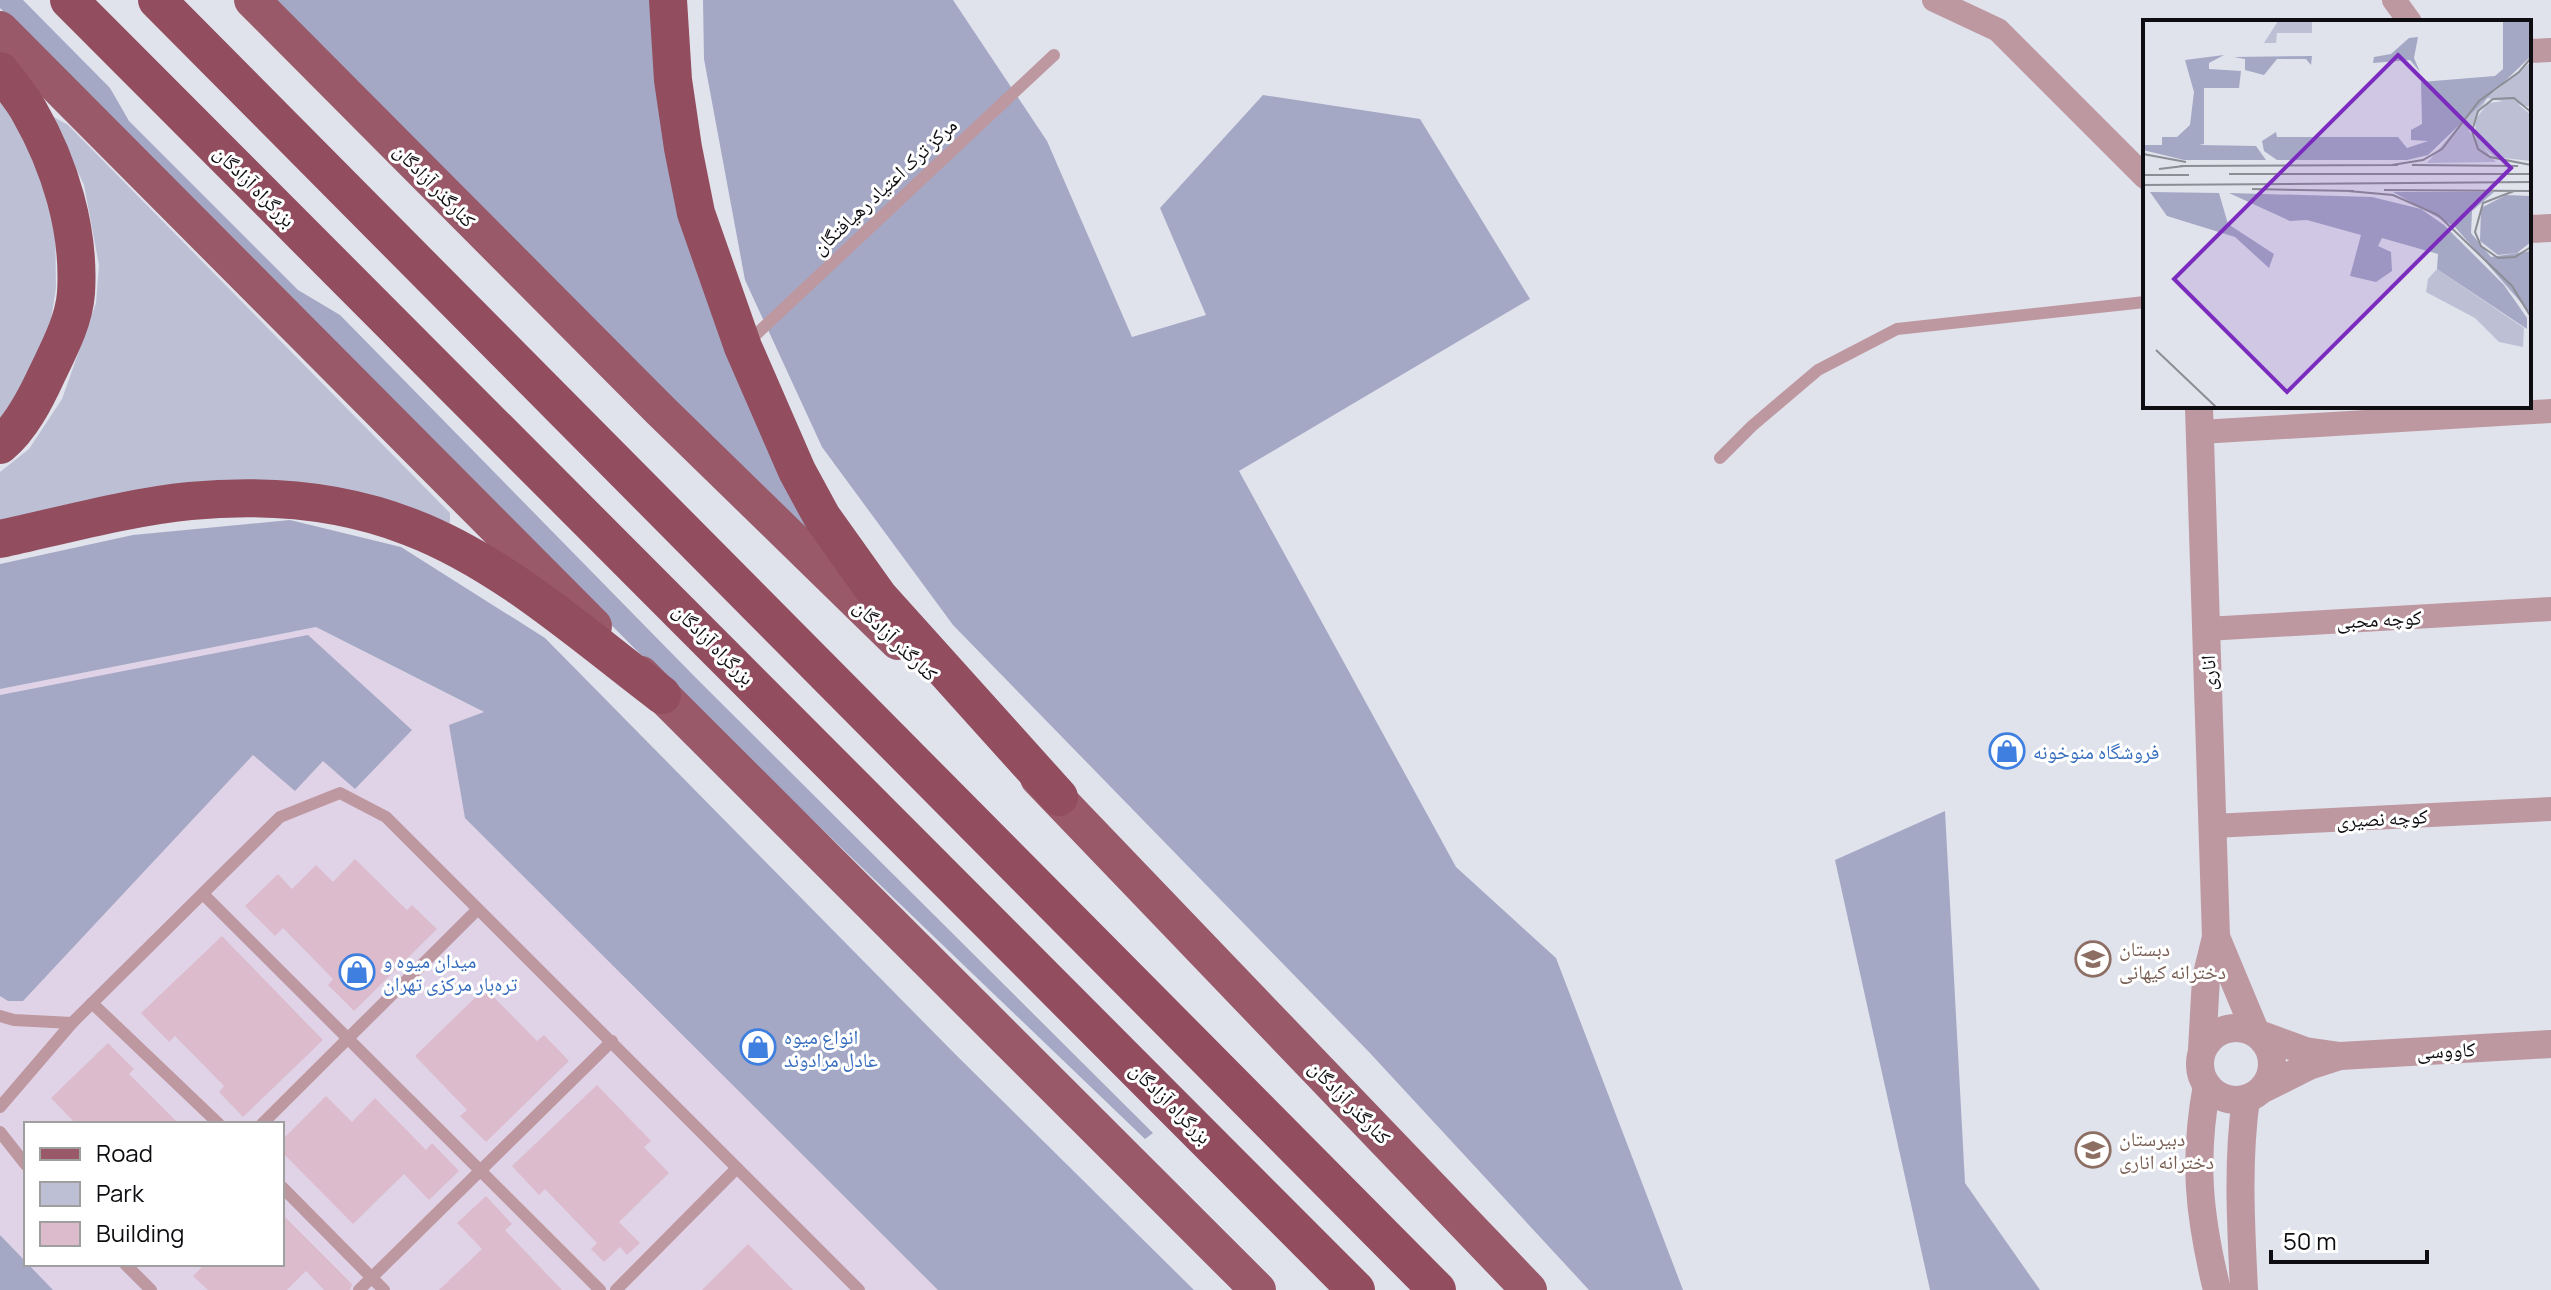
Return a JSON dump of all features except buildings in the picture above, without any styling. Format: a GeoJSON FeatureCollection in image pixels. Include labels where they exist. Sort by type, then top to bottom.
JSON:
{"type":"FeatureCollection","features":[{"type":"Feature","properties":{"kind":"highway","name":"بزرگراه آزادگان"},"geometry":{"type":"LineString","coordinates":[[69,0],[1356,1290]]}},
{"type":"Feature","properties":{"kind":"highway"},"geometry":{"type":"LineString","coordinates":[[157,0],[1437,1290]]}},
{"type":"Feature","properties":{"kind":"highway"},"geometry":{"type":"LineString","coordinates":[[668,0],[673,80],[694,200],[743,347],[797,471],[822,517],[879,597],[1059,797]]}},
{"type":"Feature","properties":{"kind":"highway"},"geometry":{"type":"LineString","coordinates":[[0,71],[28,108],[61,183],[75,241],[76,295],[65,336],[40,390],[11,436],[0,445]]}},
{"type":"Feature","properties":{"kind":"highway"},"geometry":{"type":"LineString","coordinates":[[0,539],[188,501],[234,498],[286,499],[383,517],[452,547],[511,582],[662,695]]}},
{"type":"Feature","properties":{"kind":"main road","name":"کنارگذر آزادگان"},"geometry":{"type":"LineString","coordinates":[[252,0],[660,410],[1059,797],[1529,1290]]}},
{"type":"Feature","properties":{"kind":"main road"},"geometry":{"type":"LineString","coordinates":[[0,29],[1258,1290]]}},
{"type":"Feature","properties":{"kind":"street"},"geometry":{"type":"LineString","coordinates":[[1934,0],[1998,30],[2143,175]]}},
{"type":"Feature","properties":{"kind":"street"},"geometry":{"type":"LineString","coordinates":[[2394,0],[2409,20]]}},
{"type":"Feature","properties":{"kind":"street"},"geometry":{"type":"LineString","coordinates":[[2531,51],[2551,50]]}},
{"type":"Feature","properties":{"kind":"street"},"geometry":{"type":"LineString","coordinates":[[2531,229],[2551,228]]}},
{"type":"Feature","properties":{"kind":"street"},"geometry":{"type":"LineString","coordinates":[[2199,413],[2551,411]]}},
{"type":"Feature","properties":{"kind":"street","name":"اناری"},"geometry":{"type":"LineString","coordinates":[[2199,413],[2216,937],[2206,978],[2202,1050]]}},
{"type":"Feature","properties":{"kind":"street","name":"کوچه محبی"},"geometry":{"type":"LineString","coordinates":[[2206,629],[2551,609]]}},
{"type":"Feature","properties":{"kind":"street","name":"کوچه نصیری"},"geometry":{"type":"LineString","coordinates":[[2213,826],[2551,809]]}},
{"type":"Feature","properties":{"kind":"street","name":"اناری"},"geometry":{"type":"LineString","coordinates":[[2216,937],[2256,1033]]}},
{"type":"Feature","properties":{"kind":"street"},"geometry":{"type":"LineString","coordinates":[[2236,1027],[2305,1051],[2340,1056],[2309,1066],[2255,1094],[2224,1098],[2207,1085],[2199,1062],[2207,1041],[2225,1029],[2236,1027]]}},
{"type":"Feature","properties":{"kind":"street"},"geometry":{"type":"LineString","coordinates":[[2244,1290],[2241,1131],[2255,1094],[2270,1078],[2273,1066],[2271,1053],[2256,1033]]}},
{"type":"Feature","properties":{"kind":"street","name":"کاووسی"},"geometry":{"type":"LineString","coordinates":[[2340,1056],[2551,1044]]}},
{"type":"Feature","properties":{"kind":"street"},"geometry":{"type":"LineString","coordinates":[[2207,1085],[2199,1129],[2198,1177],[2204,1237],[2217,1290]]}},
{"type":"Feature","properties":{"kind":"lane","name":"مرکز ترک اعتیاد رهیافتگان"},"geometry":{"type":"LineString","coordinates":[[743,347],[1054,55]]}},
{"type":"Feature","properties":{"kind":"lane"},"geometry":{"type":"LineString","coordinates":[[1720,458],[1752,426],[1818,370],[1897,329],[2143,302]]}},
{"type":"Feature","properties":{"kind":"lane"},"geometry":{"type":"LineString","coordinates":[[0,1107],[72,1023],[280,817],[340,793],[386,817],[859,1290]]}},
{"type":"Feature","properties":{"kind":"lane"},"geometry":{"type":"LineString","coordinates":[[203,894],[600,1290]]}},
{"type":"Feature","properties":{"kind":"lane"},"geometry":{"type":"LineString","coordinates":[[264,1122],[477,910]]}},
{"type":"Feature","properties":{"kind":"lane"},"geometry":{"type":"LineString","coordinates":[[92,1003],[217,1122]]}},
{"type":"Feature","properties":{"kind":"lane"},"geometry":{"type":"LineString","coordinates":[[0,1016],[14,1020],[72,1023]]}},
{"type":"Feature","properties":{"kind":"lane"},"geometry":{"type":"LineString","coordinates":[[359,1290],[612,1041]]}},
{"type":"Feature","properties":{"kind":"lane"},"geometry":{"type":"LineString","coordinates":[[0,1132],[24,1162]]}},
{"type":"Feature","properties":{"kind":"lane"},"geometry":{"type":"LineString","coordinates":[[616,1290],[737,1168]]}},
{"type":"Feature","properties":{"kind":"lane"},"geometry":{"type":"LineString","coordinates":[[284,1189],[384,1290]]}},
{"type":"Feature","properties":{"kind":"lane"},"geometry":{"type":"LineString","coordinates":[[127,1266],[151,1290]]}},
{"type":"Feature","properties":{"kind":"shaded area"},"geometry":{"type":"Polygon","coordinates":[[[0,0],[23,0],[110,88],[129,121],[298,290],[340,315],[696,678],[1153,1133],[1145,1139],[653,667],[0,8],[0,0]]]}},
{"type":"Feature","properties":{"kind":"shaded area"},"geometry":{"type":"Polygon","coordinates":[[[276,0],[660,0],[675,183],[812,538],[276,0]]]}},
{"type":"Feature","properties":{"kind":"shaded area"},"geometry":{"type":"Polygon","coordinates":[[[703,0],[953,0],[1047,141],[1132,337],[1206,315],[1160,208],[1263,95],[1420,119],[1530,299],[1239,471],[1456,867],[1556,958],[1683,1290],[1589,1290],[1369,1052],[953,625],[822,447],[745,280],[704,59],[703,0]]]}},
{"type":"Feature","properties":{"kind":"shaded area"},"geometry":{"type":"Polygon","coordinates":[[[290,520],[401,547],[545,638],[955,1054],[1194,1290],[938,1290],[465,818],[449,725],[484,712],[316,627],[0,689],[0,564],[133,535],[290,520]]]}},
{"type":"Feature","properties":{"kind":"shaded area","name":"میدان میوه و تره‌بار مرکزی تهران"},"geometry":{"type":"Polygon","coordinates":[[[316,627],[485,713],[1031,1290],[0,1290],[0,689],[316,627]]]}},
{"type":"Feature","properties":{"kind":"shaded area"},"geometry":{"type":"Polygon","coordinates":[[[308,635],[412,730],[355,789],[323,761],[295,791],[253,755],[23,1001],[8,1001],[0,996],[0,695],[308,635]]]}},
{"type":"Feature","properties":{"kind":"shaded area"},"geometry":{"type":"Polygon","coordinates":[[[1945,811],[1965,1183],[2040,1290],[1930,1290],[1835,860],[1945,811]]]}},
{"type":"Feature","properties":{"kind":"shaded area"},"geometry":{"type":"Polygon","coordinates":[[[0,1235],[24,1260],[24,1266],[30,1266],[53,1290],[0,1290],[0,1235]]]}},
{"type":"Feature","properties":{"kind":"green space"},"geometry":{"type":"Polygon","coordinates":[[[0,99],[37,160],[55,211],[56,288],[46,350],[0,427],[0,99]]]}},
{"type":"Feature","properties":{"kind":"green space"},"geometry":{"type":"Polygon","coordinates":[[[52,116],[68,125],[450,513],[450,523],[328,486],[0,527],[0,472],[29,449],[62,399],[96,303],[99,265],[84,185],[52,116]]]}},
{"type":"Feature","properties":{"kind":"place","name":"فروشگاه منوخونه"},"geometry":{"type":"Point","coordinates":[2007,751]}},
{"type":"Feature","properties":{"kind":"place","name":"دبستان دخترانه کیهانی"},"geometry":{"type":"Point","coordinates":[2093,959]}},
{"type":"Feature","properties":{"kind":"place","name":"میدان میوه و تره‌بار مرکزی تهران"},"geometry":{"type":"Point","coordinates":[357,972]}},
{"type":"Feature","properties":{"kind":"place","name":"انواع میوه عادل مرادوند"},"geometry":{"type":"Point","coordinates":[758,1047]}},
{"type":"Feature","properties":{"kind":"place","name":"دبیرستان دخترانه اناری"},"geometry":{"type":"Point","coordinates":[2093,1150]}}]}
